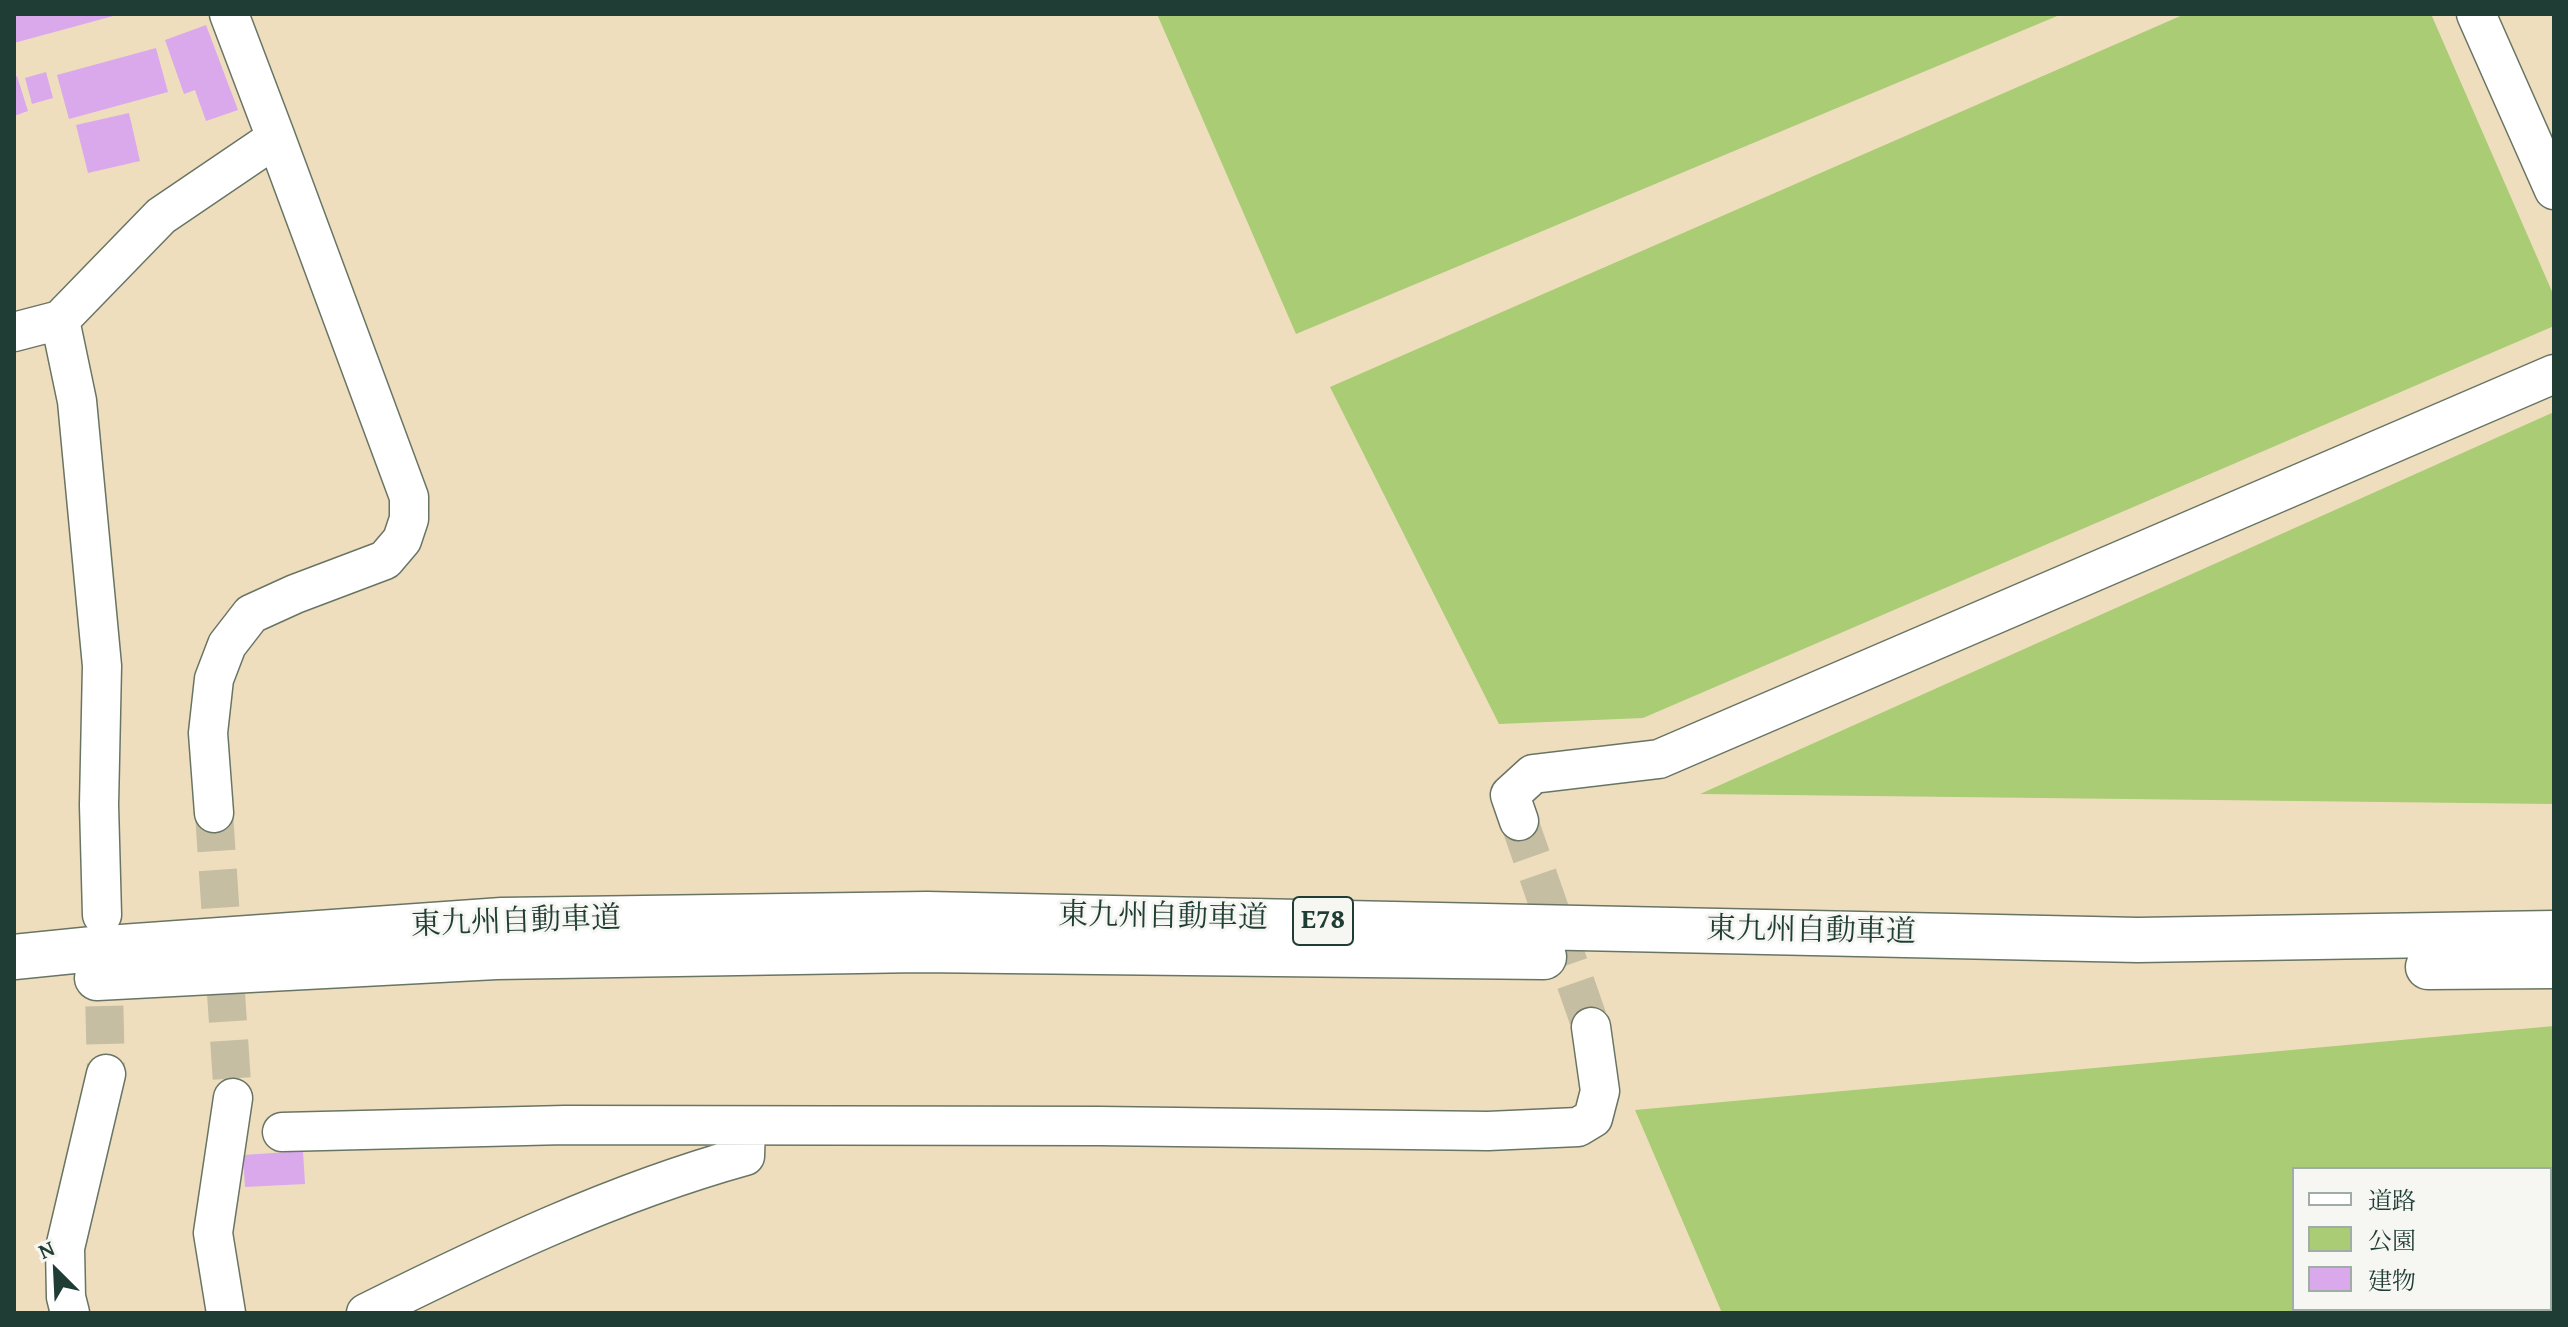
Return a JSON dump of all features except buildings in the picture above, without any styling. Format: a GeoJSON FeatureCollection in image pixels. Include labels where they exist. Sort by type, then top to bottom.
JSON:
{"type":"FeatureCollection","features":[{"type":"Feature","properties":{"kind":"highway","name":"東九州自動車道"},"geometry":{"type":"LineString","coordinates":[[14,957],[97,947],[502,920],[927,914],[2138,940],[2554,933]]}},
{"type":"Feature","properties":{"kind":"highway","name":"東九州自動車道"},"geometry":{"type":"LineString","coordinates":[[14,988],[97,947],[496,957],[919,950],[1365,953],[2136,969],[2554,966]]}},
{"type":"Feature","properties":{"kind":"street"},"geometry":{"type":"LineString","coordinates":[[214,813],[208,733],[214,679],[227,645],[251,614],[385,560],[402,540],[409,519],[409,497],[229,14]]}},
{"type":"Feature","properties":{"kind":"street"},"geometry":{"type":"LineString","coordinates":[[2476,14],[2554,190]]}},
{"type":"Feature","properties":{"kind":"street"},"geometry":{"type":"LineString","coordinates":[[14,332],[60,320],[161,216],[276,138]]}},
{"type":"Feature","properties":{"kind":"street"},"geometry":{"type":"LineString","coordinates":[[60,320],[77,401],[102,666],[97,947]]}},
{"type":"Feature","properties":{"kind":"street"},"geometry":{"type":"LineString","coordinates":[[1519,821],[1510,795],[1533,774],[1659,759],[2554,374]]}},
{"type":"Feature","properties":{"kind":"street"},"geometry":{"type":"LineString","coordinates":[[282,1132],[565,1125],[1488,1131],[1578,1127],[1593,1118],[1600,1091],[1591,1027]]}},
{"type":"Feature","properties":{"kind":"street"},"geometry":{"type":"LineString","coordinates":[[70,1313],[66,1297],[65,1248],[106,1074]]}},
{"type":"Feature","properties":{"kind":"street"},"geometry":{"type":"LineString","coordinates":[[226,1313],[213,1233],[233,1098]]}},
{"type":"Feature","properties":{"kind":"street"},"geometry":{"type":"LineString","coordinates":[[366,1313],[514,1241],[596,1206],[678,1175],[745,1156],[746,1126]]}},
{"type":"Feature","properties":{"kind":"green space"},"geometry":{"type":"Polygon","coordinates":[[[1157,14],[2062,14],[1296,334],[1157,14]]]}},
{"type":"Feature","properties":{"kind":"green space"},"geometry":{"type":"Polygon","coordinates":[[[2185,14],[2431,14],[2554,296],[2554,326],[1643,718],[1499,724],[1330,387],[2185,14]]]}},
{"type":"Feature","properties":{"kind":"green space"},"geometry":{"type":"Polygon","coordinates":[[[2554,412],[2554,804],[1700,794],[2554,412]]]}},
{"type":"Feature","properties":{"kind":"green space"},"geometry":{"type":"Polygon","coordinates":[[[2554,1026],[2554,1313],[1722,1313],[1635,1110],[2554,1026]]]}},
{"type":"Feature","properties":{"kind":"tunnel"},"geometry":{"type":"LineString","coordinates":[[214,813],[233,1098]]}},
{"type":"Feature","properties":{"kind":"tunnel"},"geometry":{"type":"LineString","coordinates":[[1519,821],[1591,1027]]}},
{"type":"Feature","properties":{"kind":"tunnel"},"geometry":{"type":"LineString","coordinates":[[103,949],[106,1074]]}}]}
